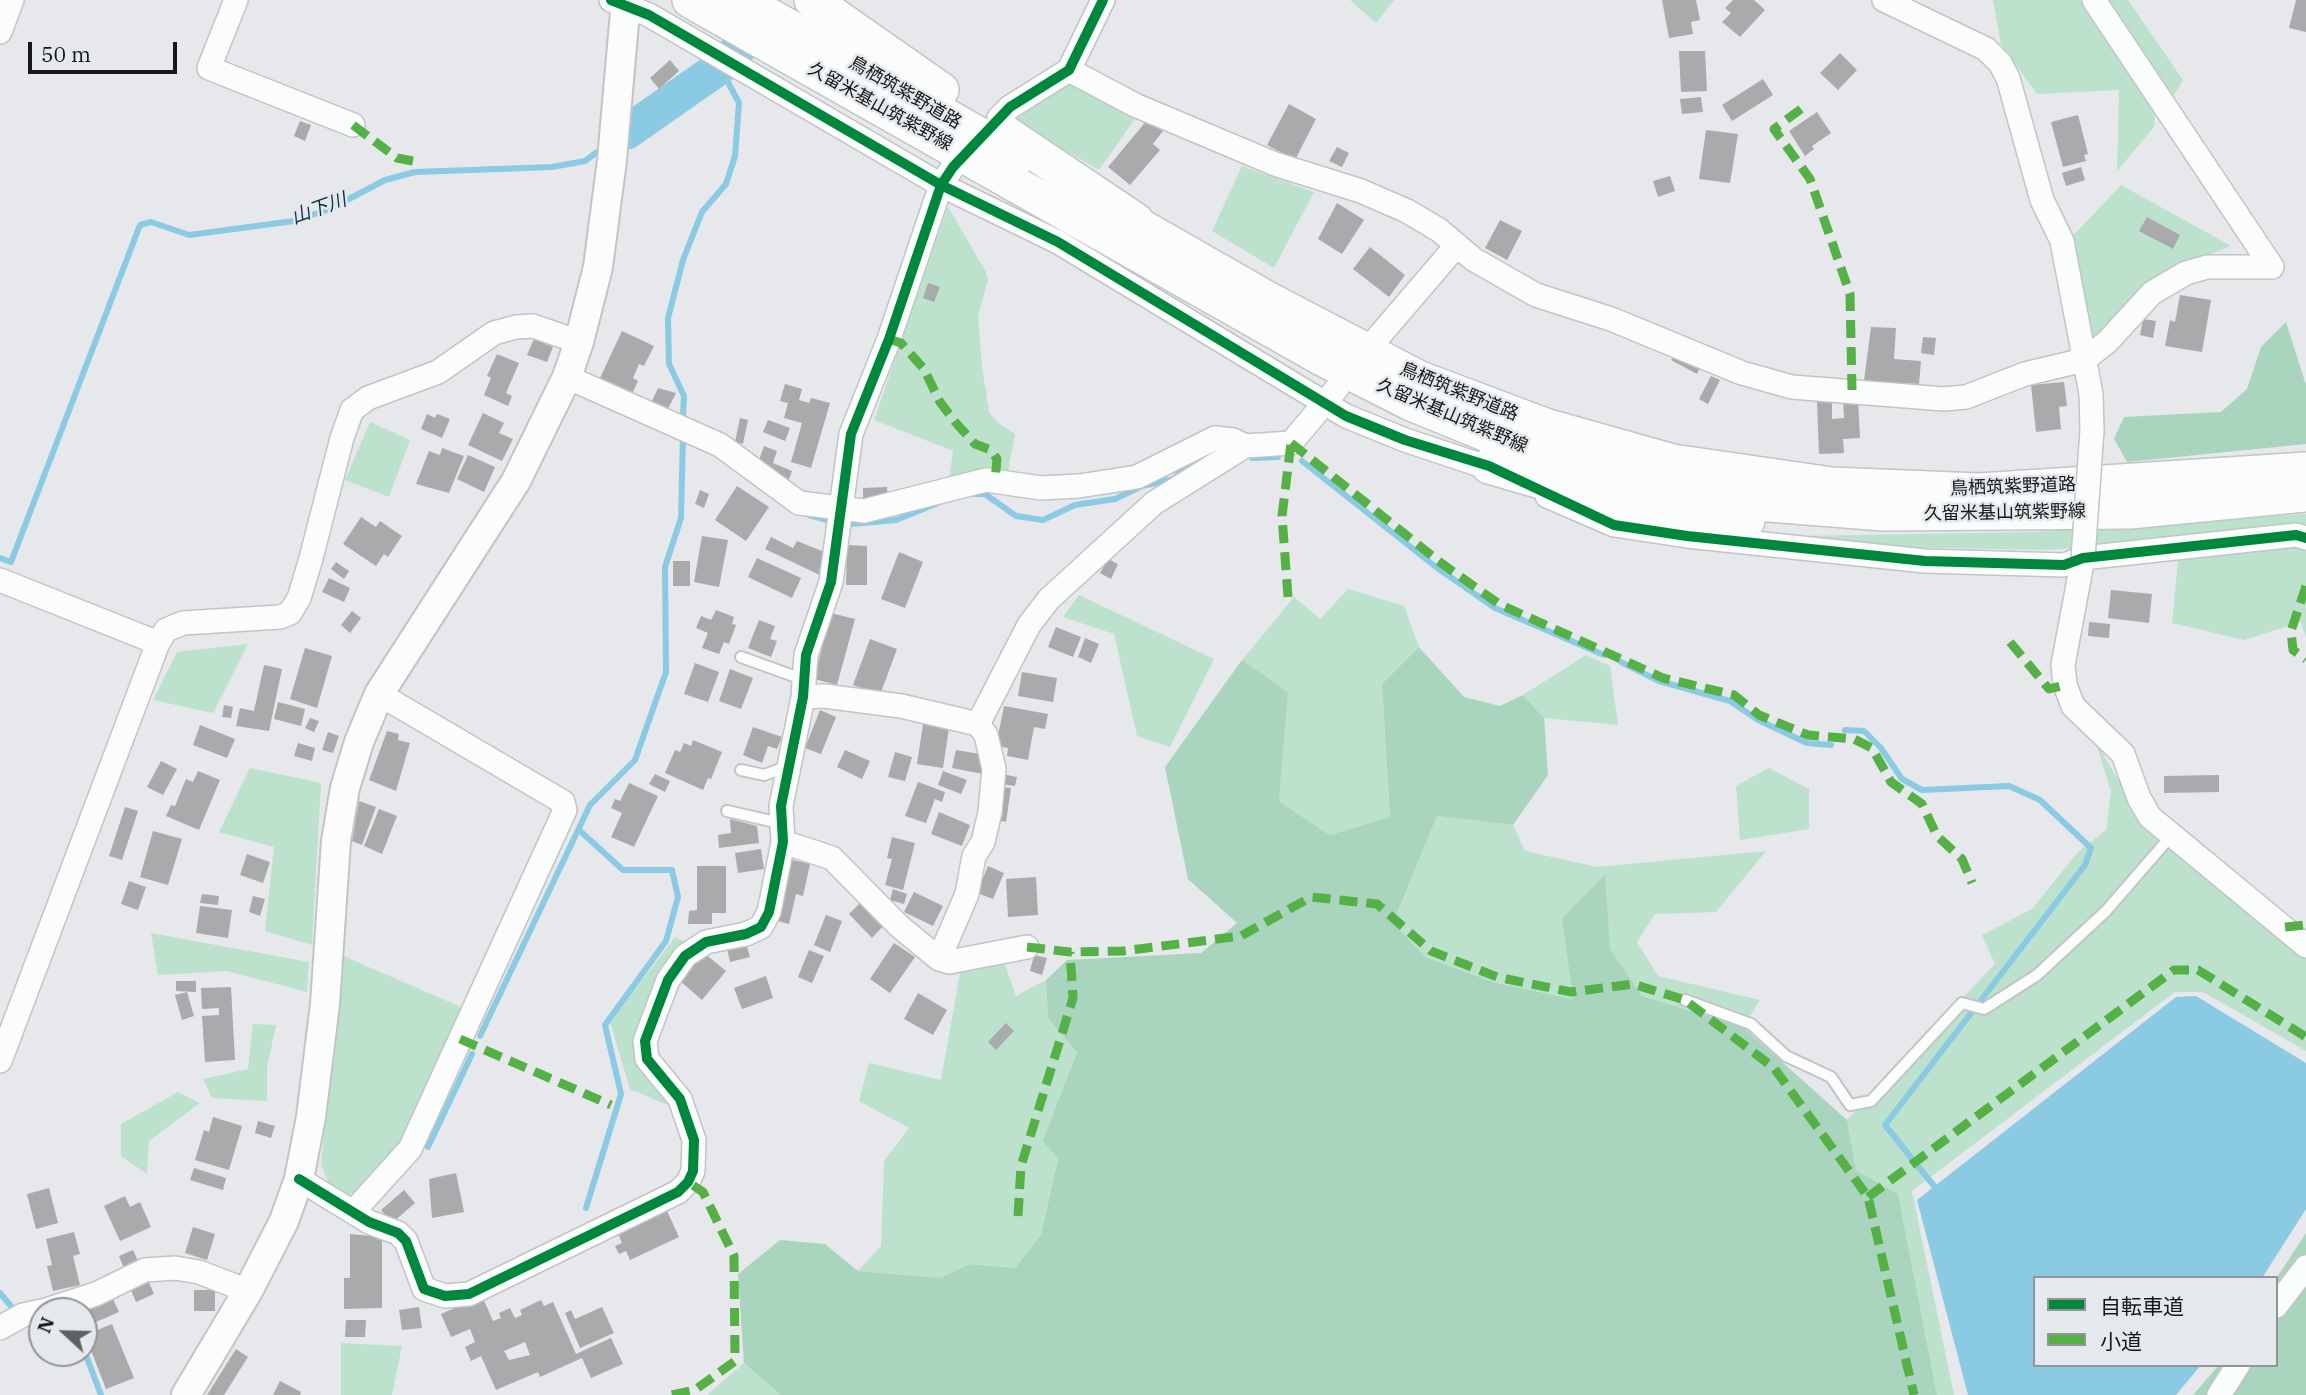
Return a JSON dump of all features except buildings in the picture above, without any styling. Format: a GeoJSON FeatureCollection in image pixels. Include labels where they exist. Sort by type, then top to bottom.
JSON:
{"type":"FeatureCollection","features":[{"type":"Feature","properties":{"kind":"main road","name":"久留米基山筑紫野線"},"geometry":{"type":"LineString","coordinates":[[690,0],[732,10],[834,50],[1322,358],[1411,403],[1594,471],[1677,491],[1757,503],[1883,513],[2130,511],[2306,494]]}},
{"type":"Feature","properties":{"kind":"main road"},"geometry":{"type":"LineString","coordinates":[[812,0],[834,50]]}},
{"type":"Feature","properties":{"kind":"main road","name":"鳥栖筑紫野道路"},"geometry":{"type":"LineString","coordinates":[[834,50],[1267,299],[1420,379],[1545,426],[1673,462],[1832,485],[1979,491],[2306,470]]}},
{"type":"Feature","properties":{"kind":"main road"},"geometry":{"type":"LineString","coordinates":[[1489,466],[1630,507],[1698,519],[1798,523],[1883,513]]}},
{"type":"Feature","properties":{"kind":"street"},"geometry":{"type":"LineString","coordinates":[[0,32],[12,0]]}},
{"type":"Feature","properties":{"kind":"street"},"geometry":{"type":"LineString","coordinates":[[236,0],[209,68],[353,125]]}},
{"type":"Feature","properties":{"kind":"street"},"geometry":{"type":"LineString","coordinates":[[999,118],[1010,107],[1069,70],[1103,0]]}},
{"type":"Feature","properties":{"kind":"street"},"geometry":{"type":"LineString","coordinates":[[1884,0],[1986,49],[2000,63],[2008,78],[2042,200],[2062,241],[2091,394],[2092,430],[2083,558],[2063,665],[2065,685],[2073,706],[2123,754],[2150,817],[2306,946]]}},
{"type":"Feature","properties":{"kind":"street"},"geometry":{"type":"LineString","coordinates":[[1069,70],[1135,105],[1275,164],[1361,191],[1407,211],[1440,230],[1473,259],[1536,295],[1611,319],[1742,373],[1792,387],[1944,399],[1966,397],[2025,373],[2084,360],[2107,342],[2152,293],[2186,273],[2207,267],[2272,267],[2094,0]]}},
{"type":"Feature","properties":{"kind":"street"},"geometry":{"type":"LineString","coordinates":[[186,1395],[248,1291],[284,1221],[299,1179],[311,1117],[324,1004],[336,841],[349,776],[379,694],[516,481],[567,377],[579,342],[598,267],[612,160],[620,2],[649,15],[736,65],[947,176],[1405,440],[1489,466],[1614,525],[1688,536],[1925,561],[2064,565],[2083,558],[2296,534],[2306,538]]}},
{"type":"Feature","properties":{"kind":"street"},"geometry":{"type":"LineString","coordinates":[[299,1179],[369,1222],[398,1233],[406,1241],[424,1289],[445,1296],[469,1294],[678,1192],[693,1171],[694,1140],[680,1099],[647,1059],[645,1041],[668,981],[685,956],[706,942],[746,934],[761,927],[769,912],[806,655],[831,582],[851,434],[889,339],[947,176]]}},
{"type":"Feature","properties":{"kind":"street"},"geometry":{"type":"LineString","coordinates":[[1374,342],[1457,246]]}},
{"type":"Feature","properties":{"kind":"street"},"geometry":{"type":"LineString","coordinates":[[0,1060],[158,643],[166,630],[183,623],[280,617],[290,612],[299,598],[352,410],[368,398],[439,372],[494,333],[516,327],[533,326],[579,342]]}},
{"type":"Feature","properties":{"kind":"street"},"geometry":{"type":"LineString","coordinates":[[567,377],[720,445],[799,503],[840,510],[863,511],[986,480],[1041,488],[1137,477],[1215,439],[1233,440],[1245,446]]}},
{"type":"Feature","properties":{"kind":"street"},"geometry":{"type":"LineString","coordinates":[[978,724],[1029,625],[1049,599],[1154,503],[1245,446],[1292,443],[1331,395]]}},
{"type":"Feature","properties":{"kind":"street"},"geometry":{"type":"LineString","coordinates":[[0,580],[158,643]]}},
{"type":"Feature","properties":{"kind":"street"},"geometry":{"type":"LineString","coordinates":[[803,688],[824,696],[901,706],[978,724],[986,735],[994,769],[990,813],[983,842],[974,856],[964,902],[939,959]]}},
{"type":"Feature","properties":{"kind":"street"},"geometry":{"type":"LineString","coordinates":[[353,1212],[410,1149],[565,810],[563,802],[379,694]]}},
{"type":"Feature","properties":{"kind":"street"},"geometry":{"type":"LineString","coordinates":[[781,832],[831,858],[899,926],[939,959],[949,962],[1027,947]]}},
{"type":"Feature","properties":{"kind":"street"},"geometry":{"type":"LineString","coordinates":[[2278,1303],[2306,1267]]}},
{"type":"Feature","properties":{"kind":"street"},"geometry":{"type":"LineString","coordinates":[[87,1297],[145,1270],[175,1268],[199,1272],[248,1291]]}},
{"type":"Feature","properties":{"kind":"street"},"geometry":{"type":"LineString","coordinates":[[0,1328],[28,1314]]}},
{"type":"Feature","properties":{"kind":"street"},"geometry":{"type":"LineString","coordinates":[[2219,1395],[2237,1367]]}},
{"type":"Feature","properties":{"kind":"lane"},"geometry":{"type":"LineString","coordinates":[[741,657],[803,688]]}},
{"type":"Feature","properties":{"kind":"lane"},"geometry":{"type":"LineString","coordinates":[[741,770],[764,775],[789,766]]}},
{"type":"Feature","properties":{"kind":"lane"},"geometry":{"type":"LineString","coordinates":[[727,811],[781,832]]}},
{"type":"Feature","properties":{"kind":"lane"},"geometry":{"type":"LineString","coordinates":[[1685,1000],[1751,1024],[1786,1056],[1831,1077],[1850,1105],[1871,1101],[1962,1003],[1984,1009],[2037,975],[2106,911],[2171,836]]}},
{"type":"Feature","properties":{"kind":"green space"},"geometry":{"type":"Polygon","coordinates":[[[1350,0],[1394,0],[1376,23],[1350,0]]]}},
{"type":"Feature","properties":{"kind":"green space"},"geometry":{"type":"Polygon","coordinates":[[[1993,0],[2128,0],[2183,80],[2171,100],[2156,102],[2154,127],[2117,171],[2119,90],[2037,94],[2001,44],[1993,0]]]}},
{"type":"Feature","properties":{"kind":"green space"},"geometry":{"type":"Polygon","coordinates":[[[1068,84],[1139,113],[1099,170],[1012,120],[1068,84]]]}},
{"type":"Feature","properties":{"kind":"green space"},"geometry":{"type":"Polygon","coordinates":[[[1242,166],[1314,192],[1274,268],[1212,231],[1242,166]]]}},
{"type":"Feature","properties":{"kind":"green space"},"geometry":{"type":"Polygon","coordinates":[[[2121,185],[2231,246],[2169,271],[2094,338],[2071,238],[2121,185]]]}},
{"type":"Feature","properties":{"kind":"green space"},"geometry":{"type":"Polygon","coordinates":[[[948,207],[988,280],[978,316],[982,366],[989,412],[998,423],[1015,434],[1007,477],[949,480],[953,451],[874,420],[948,207]]]}},
{"type":"Feature","properties":{"kind":"green space"},"geometry":{"type":"Polygon","coordinates":[[[2286,322],[2306,385],[2306,444],[2127,462],[2114,439],[2124,417],[2221,412],[2247,389],[2261,347],[2286,322]]]}},
{"type":"Feature","properties":{"kind":"green space"},"geometry":{"type":"Polygon","coordinates":[[[370,422],[410,440],[389,497],[345,480],[370,422]]]}},
{"type":"Feature","properties":{"kind":"green space"},"geometry":{"type":"Polygon","coordinates":[[[2306,514],[2306,638],[2301,622],[2244,640],[2172,623],[2180,541],[2047,550],[1898,547],[1744,537],[2033,532],[2306,514]]]}},
{"type":"Feature","properties":{"kind":"green space"},"geometry":{"type":"Polygon","coordinates":[[[1348,589],[1404,606],[1419,647],[1382,684],[1390,817],[1330,835],[1279,801],[1288,692],[1242,660],[1294,597],[1320,619],[1348,589]]]}},
{"type":"Feature","properties":{"kind":"green space"},"geometry":{"type":"Polygon","coordinates":[[[1079,595],[1214,659],[1170,747],[1137,736],[1114,634],[1063,617],[1079,595]]]}},
{"type":"Feature","properties":{"kind":"green space"},"geometry":{"type":"Polygon","coordinates":[[[248,644],[213,713],[153,700],[177,652],[248,644]]]}},
{"type":"Feature","properties":{"kind":"green space"},"geometry":{"type":"Polygon","coordinates":[[[1419,647],[1464,697],[1500,706],[1523,695],[1544,718],[1548,775],[1513,825],[1437,816],[1393,923],[1425,957],[1496,983],[1573,999],[1562,918],[1605,875],[1610,949],[1642,996],[1743,1027],[1847,1120],[1856,1170],[1898,1194],[1937,1395],[781,1395],[744,1363],[738,1274],[780,1240],[825,1244],[858,1271],[940,1278],[970,1264],[1015,1268],[1041,1235],[1058,1159],[1043,1141],[1077,1052],[1048,1018],[1046,980],[1067,960],[1201,953],[1237,923],[1188,879],[1165,767],[1242,660],[1288,692],[1279,801],[1330,835],[1390,817],[1382,684],[1419,647]]]}},
{"type":"Feature","properties":{"kind":"green space"},"geometry":{"type":"Polygon","coordinates":[[[1586,655],[1610,666],[1618,725],[1544,718],[1523,695],[1586,655]]]}},
{"type":"Feature","properties":{"kind":"green space"},"geometry":{"type":"Polygon","coordinates":[[[2096,743],[2142,819],[2306,952],[2306,1051],[2203,992],[2175,992],[1912,1191],[1954,1395],[1937,1395],[1898,1194],[1856,1170],[1847,1120],[1995,964],[1982,935],[2032,909],[2078,852],[2106,830],[2111,792],[2096,743]]]}},
{"type":"Feature","properties":{"kind":"green space"},"geometry":{"type":"Polygon","coordinates":[[[250,768],[321,783],[312,945],[265,931],[274,847],[219,832],[250,768]]]}},
{"type":"Feature","properties":{"kind":"green space"},"geometry":{"type":"Polygon","coordinates":[[[1769,768],[1809,789],[1809,829],[1740,840],[1736,786],[1769,768]]]}},
{"type":"Feature","properties":{"kind":"green space"},"geometry":{"type":"Polygon","coordinates":[[[1437,816],[1513,825],[1525,851],[1597,867],[1766,851],[1716,912],[1655,914],[1637,942],[1658,976],[1760,1000],[1743,1027],[1642,996],[1610,949],[1562,918],[1573,999],[1496,983],[1425,957],[1393,923],[1437,816]]]}},
{"type":"Feature","properties":{"kind":"green space"},"geometry":{"type":"Polygon","coordinates":[[[151,933],[309,962],[307,992],[227,971],[158,975],[151,933]]]}},
{"type":"Feature","properties":{"kind":"green space"},"geometry":{"type":"Polygon","coordinates":[[[675,937],[689,944],[638,1039],[670,1106],[630,1089],[610,1022],[675,937]]]}},
{"type":"Feature","properties":{"kind":"green space"},"geometry":{"type":"Polygon","coordinates":[[[341,955],[461,1007],[398,1151],[362,1192],[347,1194],[329,1184],[321,1165],[341,955]]]}},
{"type":"Feature","properties":{"kind":"green space"},"geometry":{"type":"Polygon","coordinates":[[[1004,962],[1016,996],[1046,980],[1048,1018],[1077,1051],[1044,1141],[1058,1159],[1041,1235],[1015,1268],[970,1264],[940,1278],[858,1271],[881,1246],[884,1161],[909,1128],[859,1101],[869,1063],[941,1080],[960,973],[1004,962]]]}},
{"type":"Feature","properties":{"kind":"green space"},"geometry":{"type":"Polygon","coordinates":[[[253,1024],[276,1025],[267,1068],[267,1101],[212,1098],[203,1079],[248,1069],[253,1024]]]}},
{"type":"Feature","properties":{"kind":"green space"},"geometry":{"type":"Polygon","coordinates":[[[178,1092],[200,1103],[149,1141],[147,1174],[121,1156],[121,1124],[178,1092]]]}},
{"type":"Feature","properties":{"kind":"green space"},"geometry":{"type":"Polygon","coordinates":[[[2306,1233],[2306,1395],[2193,1395],[2217,1367],[2278,1367],[2278,1276],[2306,1233]]]}},
{"type":"Feature","properties":{"kind":"green space"},"geometry":{"type":"Polygon","coordinates":[[[341,1343],[402,1346],[392,1395],[341,1395],[341,1343]]]}},
{"type":"Feature","properties":{"kind":"green space"},"geometry":{"type":"Polygon","coordinates":[[[744,1363],[781,1395],[707,1395],[744,1363]]]}},
{"type":"Feature","properties":{"kind":"water"},"geometry":{"type":"Polygon","coordinates":[[[2196,996],[2306,1063],[2306,1209],[2263,1276],[2033,1276],[2033,1367],[2199,1367],[2176,1395],[1968,1395],[1917,1200],[2176,997],[2196,996]]]}},
{"type":"Feature","properties":{"kind":"waterway","name":"山下川"},"geometry":{"type":"LineString","coordinates":[[627,132],[720,67],[751,36],[779,22]]}},
{"type":"Feature","properties":{"kind":"waterway"},"geometry":{"type":"LineString","coordinates":[[683,416],[684,396],[669,364],[668,318],[683,260],[702,212],[726,184],[735,156],[739,103],[720,67]]}},
{"type":"Feature","properties":{"kind":"waterway","name":"山下川"},"geometry":{"type":"LineString","coordinates":[[0,558],[11,562],[140,225],[151,222],[189,235],[294,221],[330,209],[385,180],[415,172],[552,167],[585,161],[604,147]]}},
{"type":"Feature","properties":{"kind":"waterway"},"geometry":{"type":"LineString","coordinates":[[480,1036],[590,805],[635,760],[666,672],[665,567],[681,518],[683,435]]}},
{"type":"Feature","properties":{"kind":"waterway"},"geometry":{"type":"LineString","coordinates":[[1252,458],[1278,457]]}},
{"type":"Feature","properties":{"kind":"waterway"},"geometry":{"type":"LineString","coordinates":[[971,494],[985,494],[1016,516],[1043,520],[1075,505],[1115,499],[1142,486],[1174,479],[1189,461]]}},
{"type":"Feature","properties":{"kind":"waterway"},"geometry":{"type":"LineString","coordinates":[[1302,461],[1436,567],[1495,608],[1604,655]]}},
{"type":"Feature","properties":{"kind":"waterway"},"geometry":{"type":"LineString","coordinates":[[852,524],[896,520],[938,503]]}},
{"type":"Feature","properties":{"kind":"waterway"},"geometry":{"type":"LineString","coordinates":[[809,515],[827,520]]}},
{"type":"Feature","properties":{"kind":"waterway"},"geometry":{"type":"LineString","coordinates":[[1621,662],[1659,681],[1730,701],[1758,720],[1807,743],[1831,745]]}},
{"type":"Feature","properties":{"kind":"waterway"},"geometry":{"type":"LineString","coordinates":[[1845,730],[1864,731],[1881,748],[1902,779],[1922,790],[2009,786],[2040,800],[2091,848],[2085,865],[1885,1125],[1938,1191]]}},
{"type":"Feature","properties":{"kind":"waterway"},"geometry":{"type":"LineString","coordinates":[[579,830],[623,870],[672,870],[678,897],[666,941],[605,1025],[621,1094],[586,1208]]}},
{"type":"Feature","properties":{"kind":"waterway"},"geometry":{"type":"LineString","coordinates":[[428,1147],[472,1054]]}},
{"type":"Feature","properties":{"kind":"waterway"},"geometry":{"type":"LineString","coordinates":[[0,1293],[11,1306]]}},
{"type":"Feature","properties":{"kind":"waterway"},"geometry":{"type":"LineString","coordinates":[[90,1367],[101,1395]]}},
{"type":"Feature","properties":{"kind":"marked path"},"geometry":{"type":"LineString","coordinates":[[1801,109],[1774,129],[1810,179],[1850,294],[1852,390]]}},
{"type":"Feature","properties":{"kind":"marked path"},"geometry":{"type":"LineString","coordinates":[[353,125],[397,158],[413,161]]}},
{"type":"Feature","properties":{"kind":"marked path"},"geometry":{"type":"LineString","coordinates":[[889,339],[901,343],[924,369],[940,402],[975,444],[991,450],[997,459],[995,481]]}},
{"type":"Feature","properties":{"kind":"marked path"},"geometry":{"type":"LineString","coordinates":[[1291,443],[1441,563],[1499,604],[1663,678],[1734,695],[1759,715],[1808,735],[1854,739],[1872,748],[1891,782],[1922,804],[1937,836],[1962,859],[1972,883]]}},
{"type":"Feature","properties":{"kind":"marked path"},"geometry":{"type":"LineString","coordinates":[[1288,597],[1282,516],[1291,443]]}},
{"type":"Feature","properties":{"kind":"marked path"},"geometry":{"type":"LineString","coordinates":[[2306,586],[2291,631],[2293,650],[2306,659]]}},
{"type":"Feature","properties":{"kind":"marked path"},"geometry":{"type":"LineString","coordinates":[[2010,642],[2049,689],[2065,685]]}},
{"type":"Feature","properties":{"kind":"marked path"},"geometry":{"type":"LineString","coordinates":[[1027,947],[1070,952],[1123,951],[1241,936],[1311,897],[1377,904],[1431,951],[1497,977],[1571,992],[1633,984],[1685,1000],[1774,1068],[1868,1197],[1914,1395]]}},
{"type":"Feature","properties":{"kind":"marked path"},"geometry":{"type":"LineString","coordinates":[[2285,927],[2306,925]]}},
{"type":"Feature","properties":{"kind":"marked path"},"geometry":{"type":"LineString","coordinates":[[1018,1216],[1021,1166],[1073,998],[1070,952]]}},
{"type":"Feature","properties":{"kind":"marked path"},"geometry":{"type":"LineString","coordinates":[[1868,1197],[2174,970],[2198,970],[2306,1037]]}},
{"type":"Feature","properties":{"kind":"marked path"},"geometry":{"type":"LineString","coordinates":[[460,1039],[611,1105]]}},
{"type":"Feature","properties":{"kind":"marked path"},"geometry":{"type":"LineString","coordinates":[[672,1395],[695,1390],[735,1361],[734,1256],[703,1192],[688,1182]]}},
{"type":"Feature","properties":{"kind":"cycle path"},"geometry":{"type":"LineString","coordinates":[[611,0],[649,15],[941,185],[1058,242],[1346,416],[1405,440],[1489,466],[1614,525],[1687,536],[1925,561],[2064,565],[2083,558],[2296,535],[2306,538]]}},
{"type":"Feature","properties":{"kind":"cycle path"},"geometry":{"type":"LineString","coordinates":[[299,1179],[369,1222],[398,1233],[406,1241],[424,1289],[445,1296],[469,1294],[678,1192],[688,1182],[693,1171],[694,1140],[680,1099],[647,1059],[645,1041],[668,980],[685,956],[706,942],[746,934],[761,927],[769,912],[783,842],[781,806],[803,697],[806,655],[831,582],[851,434],[889,339],[941,185],[953,167],[1010,107],[1069,70],[1103,0]]}}]}
